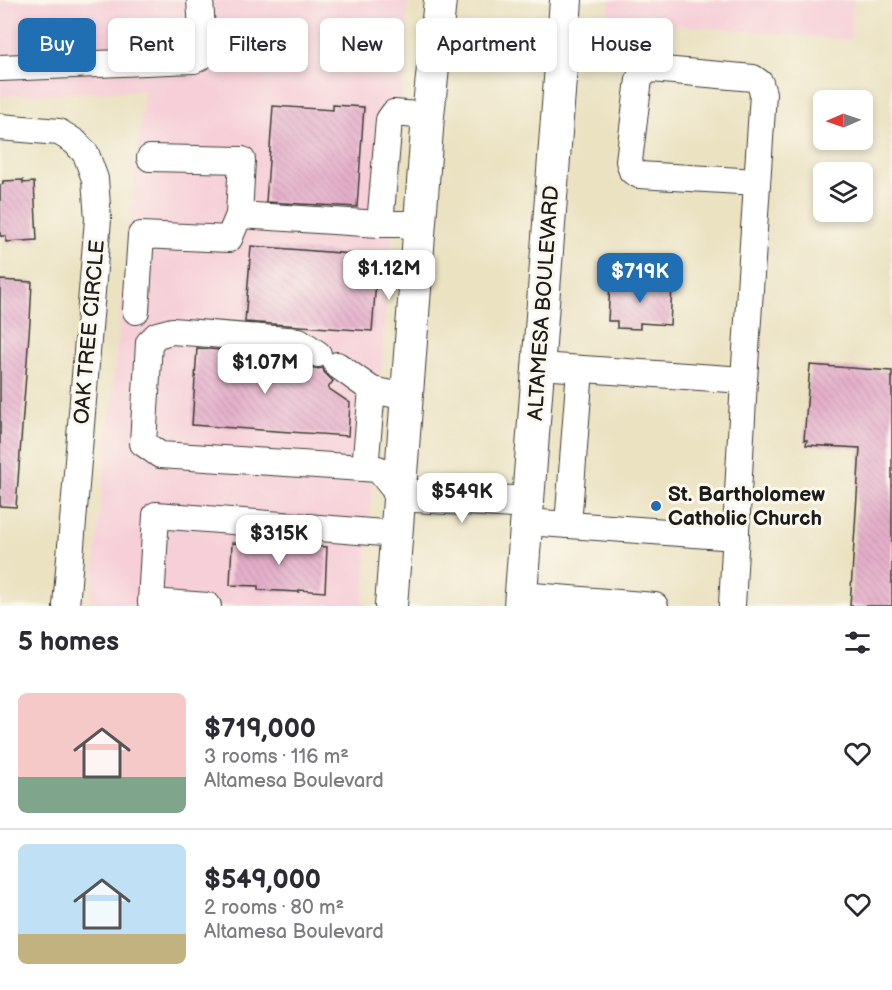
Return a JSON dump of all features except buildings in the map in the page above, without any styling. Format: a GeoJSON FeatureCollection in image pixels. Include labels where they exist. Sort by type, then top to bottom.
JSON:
{"type":"FeatureCollection","features":[{"type":"Feature","properties":{"kind":"main road"},"geometry":{"type":"LineString","coordinates":[[391,606],[428,116],[440,0]]}},
{"type":"Feature","properties":{"kind":"main road","name":"ALTAMESA BOULEVARD"},"geometry":{"type":"LineString","coordinates":[[520,600],[566,0]]}},
{"type":"Feature","properties":{"kind":"main road"},"geometry":{"type":"LineString","coordinates":[[399,495],[527,512]]}},
{"type":"Feature","properties":{"kind":"lane"},"geometry":{"type":"LineString","coordinates":[[0,68],[194,60],[202,56],[200,0]]}},
{"type":"Feature","properties":{"kind":"lane"},"geometry":{"type":"LineString","coordinates":[[732,606],[763,94],[760,83],[753,78],[652,69],[645,72],[639,79],[630,162],[632,171],[639,175],[757,182]]}},
{"type":"Feature","properties":{"kind":"lane"},"geometry":{"type":"LineString","coordinates":[[380,224],[389,120],[394,113],[428,116]]}},
{"type":"Feature","properties":{"kind":"lane","name":"OAK TREE CIRCLE"},"geometry":{"type":"LineString","coordinates":[[0,127],[59,132],[75,142],[86,154],[95,179],[98,219],[66,606]]}},
{"type":"Feature","properties":{"kind":"lane"},"geometry":{"type":"LineString","coordinates":[[136,311],[141,235],[228,239],[239,215],[242,160],[150,158]]}},
{"type":"Feature","properties":{"kind":"lane"},"geometry":{"type":"LineString","coordinates":[[239,215],[380,224],[420,224]]}},
{"type":"Feature","properties":{"kind":"lane"},"geometry":{"type":"LineString","coordinates":[[399,495],[378,469],[160,455],[144,443],[149,344],[157,335],[172,330],[299,341],[372,390],[407,397]]}},
{"type":"Feature","properties":{"kind":"lane"},"geometry":{"type":"LineString","coordinates":[[538,366],[744,380]]}},
{"type":"Feature","properties":{"kind":"lane"},"geometry":{"type":"LineString","coordinates":[[568,525],[580,369]]}},
{"type":"Feature","properties":{"kind":"lane"},"geometry":{"type":"LineString","coordinates":[[365,468],[372,390]]}},
{"type":"Feature","properties":{"kind":"lane"},"geometry":{"type":"LineString","coordinates":[[527,512],[568,525],[736,537]]}},
{"type":"Feature","properties":{"kind":"lane"},"geometry":{"type":"LineString","coordinates":[[208,606],[151,602],[156,514],[396,534]]}},
{"type":"Feature","properties":{"kind":"lane"},"geometry":{"type":"LineString","coordinates":[[520,600],[655,606]]}},
{"type":"Feature","properties":{"kind":"shaded area"},"geometry":{"type":"Polygon","coordinates":[[[0,0],[408,0],[404,59],[404,18],[320,18],[320,72],[403,72],[363,606],[90,606],[144,90],[0,96],[0,0]]]}},
{"type":"Feature","properties":{"kind":"shaded area"},"geometry":{"type":"Polygon","coordinates":[[[609,0],[853,0],[850,40],[673,25],[673,18],[608,18],[609,0]]]}},
{"type":"Feature","properties":{"kind":"place","name":"St. Bartholomew Catholic Church"},"geometry":{"type":"Point","coordinates":[656,506]}}]}
